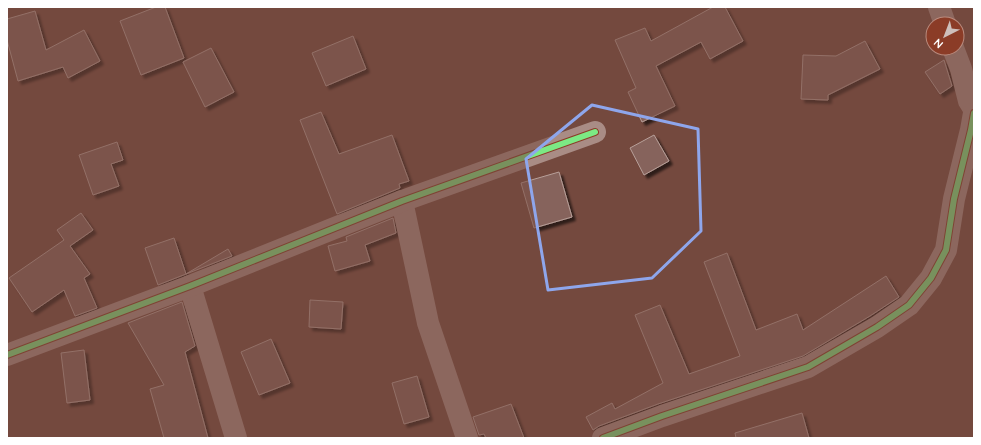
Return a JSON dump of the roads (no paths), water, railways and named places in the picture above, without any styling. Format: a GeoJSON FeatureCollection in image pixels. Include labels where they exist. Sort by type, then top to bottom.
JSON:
{"type":"FeatureCollection","features":[{"type":"Feature","properties":{"kind":"street"},"geometry":{"type":"LineString","coordinates":[[956,56],[961,68],[969,101],[974,109]]}},
{"type":"Feature","properties":{"kind":"street"},"geometry":{"type":"LineString","coordinates":[[603,438],[669,413],[808,367],[877,327],[909,305],[931,278],[946,250],[954,199],[972,130],[974,113]]}},
{"type":"Feature","properties":{"kind":"street"},"geometry":{"type":"LineString","coordinates":[[7,355],[190,286],[402,201],[595,132]]}},
{"type":"Feature","properties":{"kind":"street"},"geometry":{"type":"LineString","coordinates":[[402,201],[428,323],[467,438]]}},
{"type":"Feature","properties":{"kind":"street"},"geometry":{"type":"LineString","coordinates":[[190,286],[236,438]]}}]}
